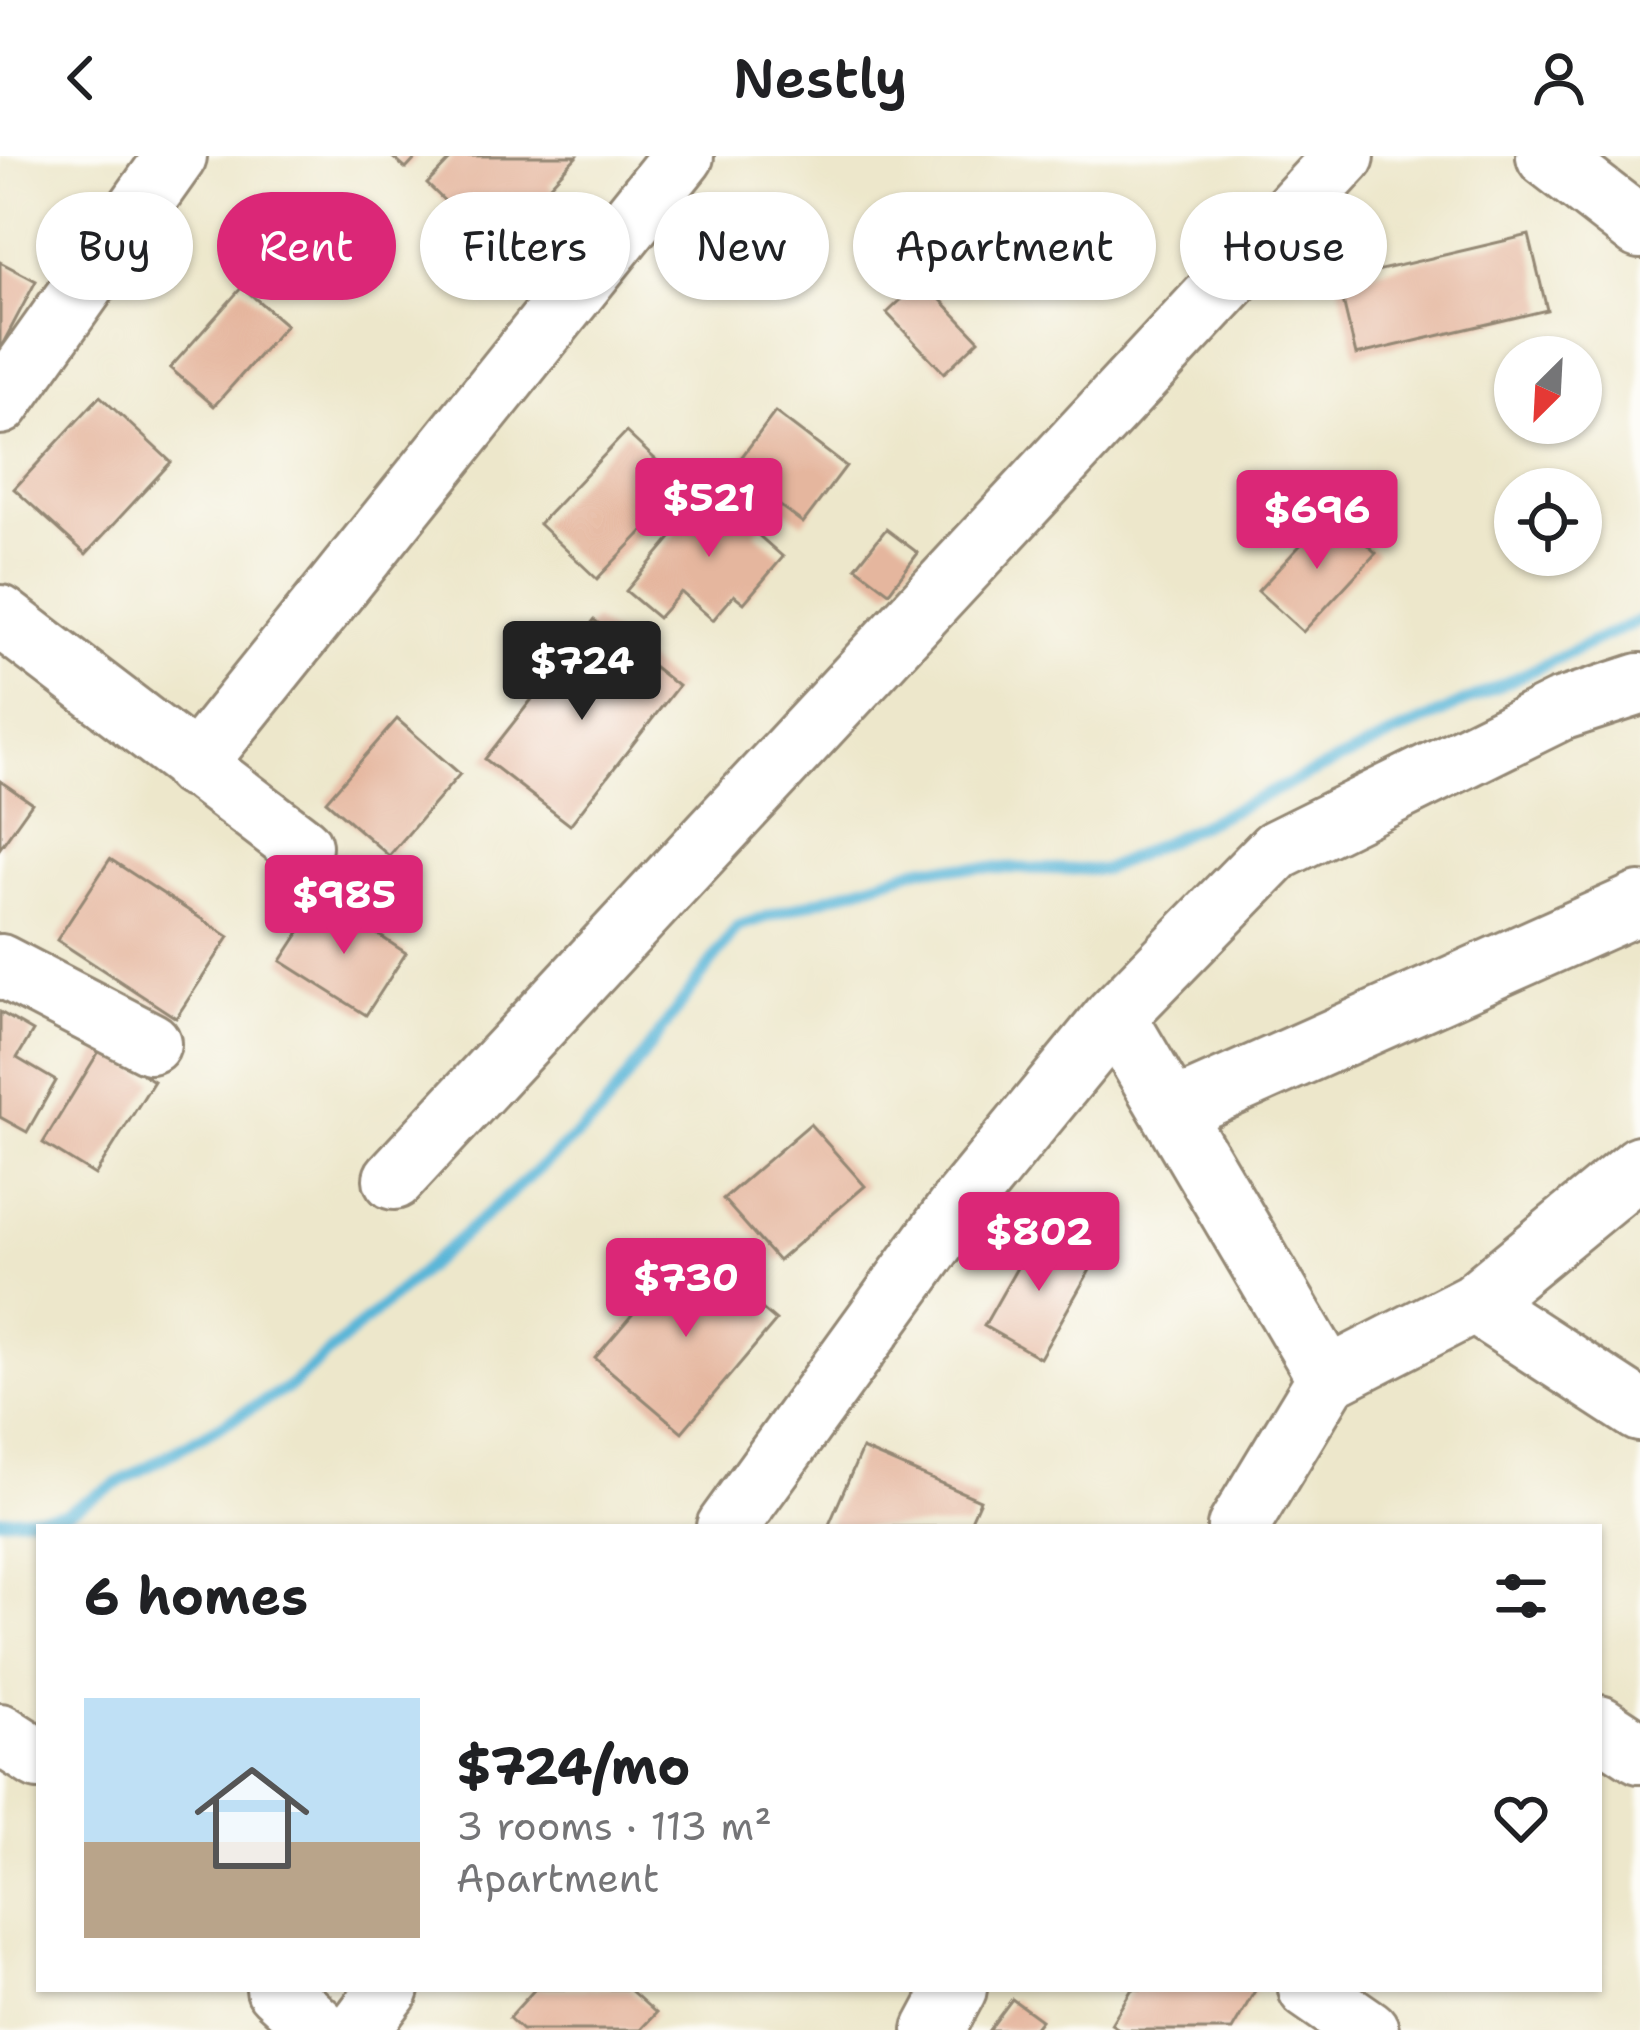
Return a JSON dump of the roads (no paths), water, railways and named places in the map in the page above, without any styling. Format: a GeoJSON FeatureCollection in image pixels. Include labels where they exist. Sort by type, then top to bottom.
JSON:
{"type":"FeatureCollection","features":[{"type":"Feature","properties":{"kind":"street"},"geometry":{"type":"LineString","coordinates":[[0,404],[176,156]]}},
{"type":"Feature","properties":{"kind":"street"},"geometry":{"type":"LineString","coordinates":[[194,766],[683,156]]}},
{"type":"Feature","properties":{"kind":"street"},"geometry":{"type":"LineString","coordinates":[[394,1179],[1344,156]]}},
{"type":"Feature","properties":{"kind":"street"},"geometry":{"type":"LineString","coordinates":[[1547,156],[1640,228]]}},
{"type":"Feature","properties":{"kind":"street"},"geometry":{"type":"LineString","coordinates":[[0,616],[301,846]]}},
{"type":"Feature","properties":{"kind":"street"},"geometry":{"type":"LineString","coordinates":[[730,1524],[959,1204],[1115,1016],[1277,850],[1561,710],[1640,685]]}},
{"type":"Feature","properties":{"kind":"street"},"geometry":{"type":"LineString","coordinates":[[1172,1112],[1640,903]]}},
{"type":"Feature","properties":{"kind":"street"},"geometry":{"type":"LineString","coordinates":[[0,965],[150,1043]]}},
{"type":"Feature","properties":{"kind":"street"},"geometry":{"type":"LineString","coordinates":[[1115,1016],[1328,1378]]}},
{"type":"Feature","properties":{"kind":"street"},"geometry":{"type":"LineString","coordinates":[[1265,1518],[1328,1378],[1474,1303],[1640,1166]]}},
{"type":"Feature","properties":{"kind":"street"},"geometry":{"type":"LineString","coordinates":[[1474,1303],[1640,1411]]}},
{"type":"Feature","properties":{"kind":"street"},"geometry":{"type":"LineString","coordinates":[[1602,1728],[1640,1753]]}},
{"type":"Feature","properties":{"kind":"street"},"geometry":{"type":"LineString","coordinates":[[0,1734],[36,1757]]}},
{"type":"Feature","properties":{"kind":"street"},"geometry":{"type":"LineString","coordinates":[[281,1992],[321,2030]]}},
{"type":"Feature","properties":{"kind":"street"},"geometry":{"type":"LineString","coordinates":[[934,2030],[954,1992]]}},
{"type":"Feature","properties":{"kind":"street"},"geometry":{"type":"LineString","coordinates":[[1313,1992],[1368,2030]]}},
{"type":"Feature","properties":{"kind":"waterway"},"geometry":{"type":"LineString","coordinates":[[0,1519],[63,1514],[291,1386],[599,1116],[738,926],[923,867],[1104,870],[1640,620]]}}]}
